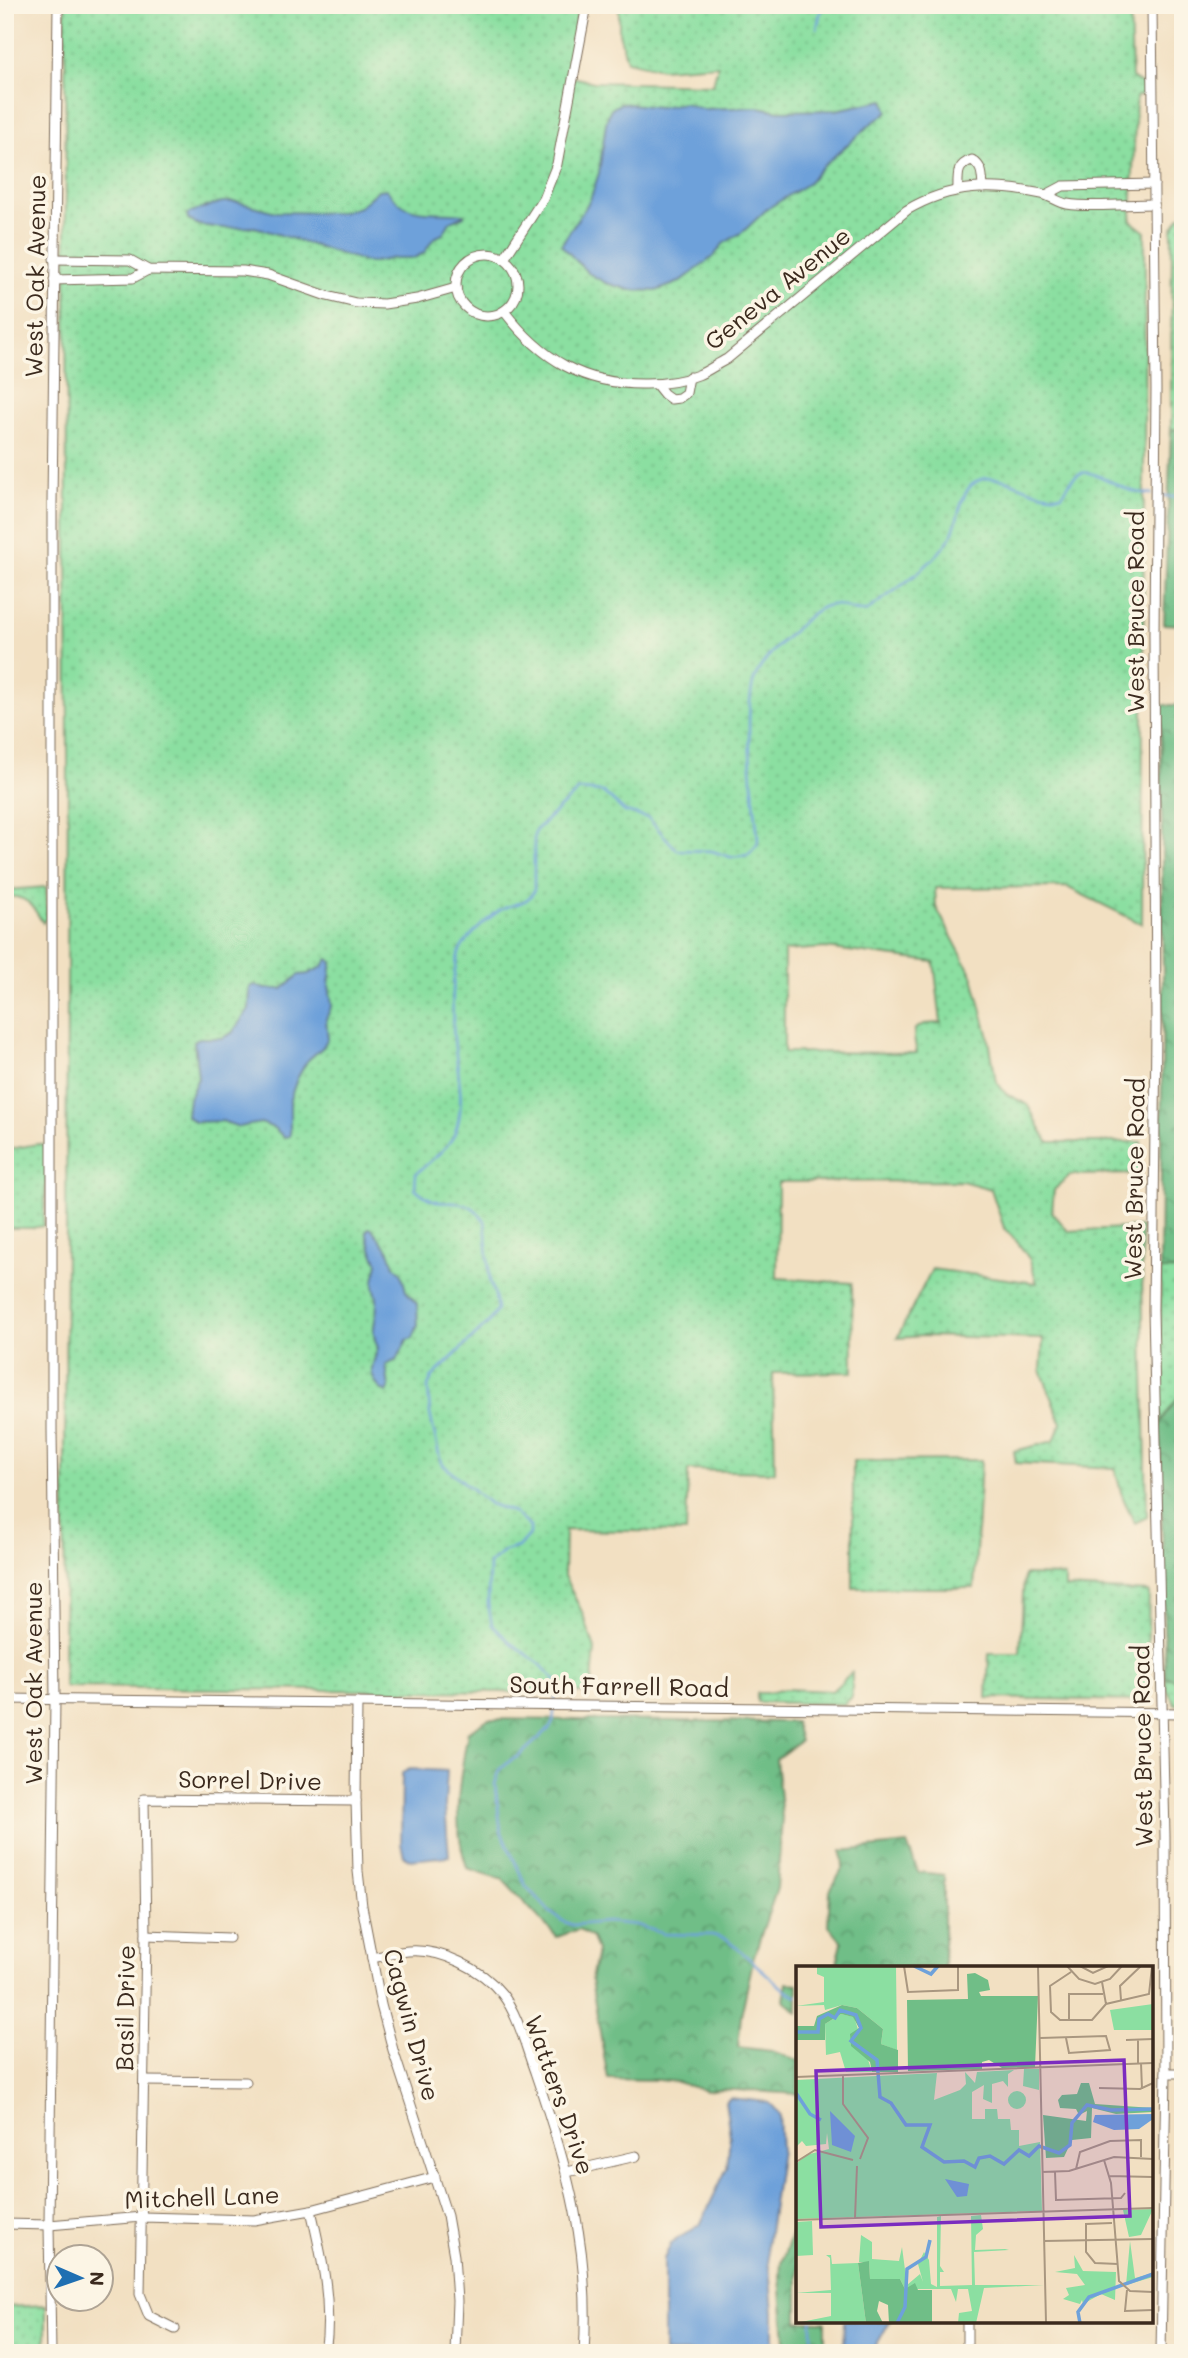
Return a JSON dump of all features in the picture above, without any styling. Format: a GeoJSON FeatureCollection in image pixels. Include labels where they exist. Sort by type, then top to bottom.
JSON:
{"type":"FeatureCollection","features":[{"type":"Feature","properties":{"kind":"street","name":"West Oak Avenue"},"geometry":{"type":"LineString","coordinates":[[51,2353],[49,2225],[55,1699],[52,1429],[52,503],[58,5]]}},
{"type":"Feature","properties":{"kind":"street"},"geometry":{"type":"LineString","coordinates":[[503,259],[543,199],[557,164],[587,5]]}},
{"type":"Feature","properties":{"kind":"street","name":"West Bruce Road"},"geometry":{"type":"LineString","coordinates":[[1152,5],[1156,488],[1153,1310],[1162,1713],[1166,2073],[1161,2353]]}},
{"type":"Feature","properties":{"kind":"street"},"geometry":{"type":"LineString","coordinates":[[958,190],[958,170],[963,163],[972,160],[979,164],[982,171],[983,188]]}},
{"type":"Feature","properties":{"kind":"street","name":"Geneva Avenue"},"geometry":{"type":"LineString","coordinates":[[1046,195],[1063,186],[1154,184]]}},
{"type":"Feature","properties":{"kind":"street","name":"Geneva Avenue"},"geometry":{"type":"LineString","coordinates":[[503,311],[522,334],[568,369],[594,379],[626,384],[656,384],[697,375],[727,359],[907,210],[928,198],[958,190],[1002,188],[1046,195],[1065,204],[1154,204]]}},
{"type":"Feature","properties":{"kind":"street"},"geometry":{"type":"LineString","coordinates":[[495,255],[503,259],[516,274],[516,294],[511,304],[494,315],[473,313],[465,307],[456,288],[461,269],[475,256],[495,255]]}},
{"type":"Feature","properties":{"kind":"street"},"geometry":{"type":"LineString","coordinates":[[54,260],[130,260],[148,270],[243,271],[268,275],[327,296],[356,303],[417,299],[456,288]]}},
{"type":"Feature","properties":{"kind":"street"},"geometry":{"type":"LineString","coordinates":[[54,280],[133,278],[148,270]]}},
{"type":"Feature","properties":{"kind":"street"},"geometry":{"type":"LineString","coordinates":[[656,384],[671,399],[680,398],[686,393],[688,377]]}},
{"type":"Feature","properties":{"kind":"street","name":"South Farrell Road"},"geometry":{"type":"LineString","coordinates":[[5,1699],[1183,1713]]}},
{"type":"Feature","properties":{"kind":"street","name":"Cagwin Drive"},"geometry":{"type":"LineString","coordinates":[[358,1703],[358,1871],[372,1958],[393,2050],[447,2216],[454,2256],[457,2301],[455,2353]]}},
{"type":"Feature","properties":{"kind":"street","name":"Sorrel Drive"},"geometry":{"type":"LineString","coordinates":[[144,1798],[356,1801]]}},
{"type":"Feature","properties":{"kind":"street","name":"Basil Drive"},"geometry":{"type":"LineString","coordinates":[[144,1798],[146,1935],[139,2294],[149,2316],[175,2329]]}},
{"type":"Feature","properties":{"kind":"street"},"geometry":{"type":"LineString","coordinates":[[146,1935],[229,1938]]}},
{"type":"Feature","properties":{"kind":"street","name":"Watters Drive"},"geometry":{"type":"LineString","coordinates":[[372,1958],[410,1951],[449,1956],[476,1971],[502,1994],[518,2025],[559,2141],[579,2224],[587,2321],[584,2353]]}},
{"type":"Feature","properties":{"kind":"street"},"geometry":{"type":"LineString","coordinates":[[1166,2073],[1183,2073]]}},
{"type":"Feature","properties":{"kind":"street"},"geometry":{"type":"LineString","coordinates":[[144,2081],[246,2082]]}},
{"type":"Feature","properties":{"kind":"street"},"geometry":{"type":"LineString","coordinates":[[567,2172],[636,2156]]}},
{"type":"Feature","properties":{"kind":"street","name":"Mitchell Lane"},"geometry":{"type":"LineString","coordinates":[[5,2224],[49,2225],[142,2217],[254,2220],[311,2210],[435,2176]]}},
{"type":"Feature","properties":{"kind":"street"},"geometry":{"type":"LineString","coordinates":[[311,2210],[324,2263],[328,2303],[325,2353]]}},
{"type":"Feature","properties":{"kind":"street"},"geometry":{"type":"LineString","coordinates":[[967,2323],[967,2353]]}},
{"type":"Feature","properties":{"kind":"green space"},"geometry":{"type":"Polygon","coordinates":[[[65,5],[579,5],[567,76],[594,82],[713,85],[718,65],[661,69],[627,61],[619,33],[619,5],[1130,5],[1132,78],[1143,85],[1144,94],[1136,97],[1131,221],[1145,232],[1142,924],[1067,887],[935,888],[936,907],[973,977],[988,1034],[996,1081],[1006,1094],[1027,1104],[1048,1142],[1141,1142],[1141,1174],[1070,1175],[1054,1190],[1052,1212],[1068,1231],[1141,1227],[1147,1517],[1135,1523],[1122,1496],[1115,1468],[1016,1463],[1014,1451],[1054,1441],[1061,1423],[1041,1370],[1043,1339],[923,1336],[897,1338],[932,1269],[1037,1283],[1030,1260],[1004,1228],[991,1189],[962,1181],[778,1182],[777,1278],[852,1283],[853,1372],[773,1373],[775,1472],[688,1470],[686,1532],[565,1530],[564,1576],[582,1612],[595,1649],[591,1693],[64,1687],[68,761],[65,5]],[[825,948],[784,951],[784,1052],[917,1053],[915,1029],[924,1024],[941,1023],[934,962],[825,948]]]}},
{"type":"Feature","properties":{"kind":"green space"},"geometry":{"type":"Polygon","coordinates":[[[1180,216],[1183,216],[1183,428],[1171,430],[1172,229],[1180,216]]]}},
{"type":"Feature","properties":{"kind":"green space"},"geometry":{"type":"Polygon","coordinates":[[[1183,428],[1183,625],[1164,624],[1171,430],[1183,428]]]}},
{"type":"Feature","properties":{"kind":"green space"},"geometry":{"type":"Polygon","coordinates":[[[1161,705],[1183,705],[1183,1706],[1175,1704],[1166,1688],[1160,1375],[1163,974],[1161,705]]]}},
{"type":"Feature","properties":{"kind":"green space"},"geometry":{"type":"Polygon","coordinates":[[[1161,705],[1183,705],[1183,1270],[1160,1270],[1163,974],[1161,705]]]}},
{"type":"Feature","properties":{"kind":"green space"},"geometry":{"type":"Polygon","coordinates":[[[46,887],[47,917],[43,923],[36,911],[24,900],[5,896],[5,890],[46,887]]]}},
{"type":"Feature","properties":{"kind":"green space"},"geometry":{"type":"Polygon","coordinates":[[[42,1144],[48,1152],[43,1226],[5,1228],[5,1150],[42,1144]]]}},
{"type":"Feature","properties":{"kind":"green space"},"geometry":{"type":"Polygon","coordinates":[[[1183,1362],[1183,1681],[1165,1677],[1160,1423],[1179,1396],[1183,1362]]]}},
{"type":"Feature","properties":{"kind":"green space"},"geometry":{"type":"Polygon","coordinates":[[[981,1460],[974,1588],[853,1588],[853,1461],[981,1460]]]}},
{"type":"Feature","properties":{"kind":"green space"},"geometry":{"type":"Polygon","coordinates":[[[1024,1575],[1065,1576],[1065,1588],[1149,1592],[1146,1701],[987,1698],[989,1653],[1020,1653],[1024,1575]]]}},
{"type":"Feature","properties":{"kind":"green space"},"geometry":{"type":"Polygon","coordinates":[[[852,1672],[852,1697],[844,1704],[757,1702],[757,1693],[784,1689],[832,1691],[852,1672]]]}},
{"type":"Feature","properties":{"kind":"green space"},"geometry":{"type":"Polygon","coordinates":[[[488,1719],[795,1722],[800,1741],[776,1759],[782,1818],[777,1888],[754,1956],[741,2016],[738,2047],[771,2051],[796,2059],[796,2094],[719,2089],[706,2091],[677,2082],[608,2079],[591,1980],[597,1951],[592,1938],[579,1929],[557,1937],[502,1879],[467,1868],[459,1833],[458,1800],[468,1732],[488,1719]]]}},
{"type":"Feature","properties":{"kind":"green space"},"geometry":{"type":"Polygon","coordinates":[[[907,1844],[918,1872],[944,1875],[944,1966],[836,1966],[842,1942],[828,1925],[830,1891],[843,1868],[842,1851],[907,1844]]]}},
{"type":"Feature","properties":{"kind":"green space"},"geometry":{"type":"Polygon","coordinates":[[[787,1983],[796,1984],[796,2010],[784,2000],[787,1983]]]}},
{"type":"Feature","properties":{"kind":"green space"},"geometry":{"type":"Polygon","coordinates":[[[796,2222],[796,2323],[825,2323],[825,2353],[786,2353],[781,2263],[796,2222]]]}},
{"type":"Feature","properties":{"kind":"green space"},"geometry":{"type":"Polygon","coordinates":[[[46,2305],[46,2353],[5,2353],[5,2307],[46,2305]]]}},
{"type":"Feature","properties":{"kind":"water"},"geometry":{"type":"Polygon","coordinates":[[[884,100],[888,112],[821,168],[807,184],[767,209],[680,282],[656,291],[630,290],[606,283],[588,273],[561,245],[590,200],[599,173],[610,110],[621,103],[659,107],[684,103],[702,109],[759,107],[779,111],[836,110],[884,100]]]}},
{"type":"Feature","properties":{"kind":"water"},"geometry":{"type":"Polygon","coordinates":[[[386,189],[403,206],[412,210],[464,216],[450,222],[443,234],[434,238],[424,253],[414,258],[369,263],[255,227],[222,228],[199,225],[188,220],[187,215],[222,202],[238,202],[276,212],[338,213],[359,207],[378,190],[386,189]]]}},
{"type":"Feature","properties":{"kind":"water"},"geometry":{"type":"Polygon","coordinates":[[[328,959],[332,962],[329,985],[332,1005],[326,1019],[328,1038],[323,1047],[307,1061],[297,1079],[290,1099],[290,1136],[284,1137],[274,1128],[261,1123],[239,1127],[222,1121],[194,1122],[187,1116],[189,1098],[198,1078],[194,1041],[199,1038],[222,1038],[232,1033],[249,1009],[250,987],[255,985],[265,989],[282,989],[299,975],[322,967],[328,959]]]}},
{"type":"Feature","properties":{"kind":"water"},"geometry":{"type":"Polygon","coordinates":[[[369,1228],[389,1251],[394,1266],[401,1272],[406,1291],[417,1304],[418,1325],[413,1338],[407,1340],[397,1360],[386,1365],[389,1388],[387,1392],[380,1389],[372,1374],[378,1348],[374,1330],[377,1301],[374,1283],[378,1263],[366,1231],[369,1228]]]}},
{"type":"Feature","properties":{"kind":"water"},"geometry":{"type":"Polygon","coordinates":[[[410,1769],[447,1771],[445,1806],[449,1856],[411,1860],[404,1856],[401,1844],[402,1773],[410,1769]]]}},
{"type":"Feature","properties":{"kind":"water"},"geometry":{"type":"Polygon","coordinates":[[[730,2098],[767,2102],[779,2115],[781,2150],[767,2246],[773,2311],[773,2353],[664,2353],[664,2259],[671,2243],[700,2225],[727,2168],[730,2136],[725,2101],[730,2098]]]}},
{"type":"Feature","properties":{"kind":"water"},"geometry":{"type":"Polygon","coordinates":[[[844,2323],[889,2323],[872,2353],[843,2353],[844,2323]]]}},
{"type":"Feature","properties":{"kind":"waterway"},"geometry":{"type":"LineString","coordinates":[[817,28],[822,5]]}},
{"type":"Feature","properties":{"kind":"waterway"},"geometry":{"type":"LineString","coordinates":[[796,1995],[786,1991],[727,1939],[712,1935],[664,1934],[637,1925],[607,1922],[572,1925],[561,1920],[526,1886],[501,1831],[495,1784],[500,1770],[550,1728],[557,1682],[540,1664],[512,1644],[492,1625],[488,1604],[489,1564],[504,1551],[518,1547],[530,1533],[530,1527],[513,1512],[490,1504],[441,1463],[430,1414],[428,1387],[432,1377],[488,1323],[497,1310],[490,1282],[485,1221],[473,1208],[460,1203],[439,1202],[415,1188],[416,1174],[447,1146],[458,1124],[461,1100],[453,1007],[456,962],[461,948],[483,924],[499,911],[524,901],[531,895],[534,890],[536,830],[579,790],[603,792],[625,812],[648,818],[677,850],[712,851],[730,857],[748,855],[758,840],[749,730],[752,688],[757,673],[778,646],[817,610],[832,605],[867,611],[924,567],[951,536],[963,500],[972,484],[990,478],[999,479],[1043,494],[1062,495],[1075,477],[1086,472],[1132,491],[1152,494]]}},
{"type":"Feature","properties":{"kind":"waterway"},"geometry":{"type":"LineString","coordinates":[[1159,495],[1173,497],[1183,494]]}},
{"type":"Feature","properties":{"kind":"waterway"},"geometry":{"type":"LineString","coordinates":[[812,2323],[812,2353]]}}]}
